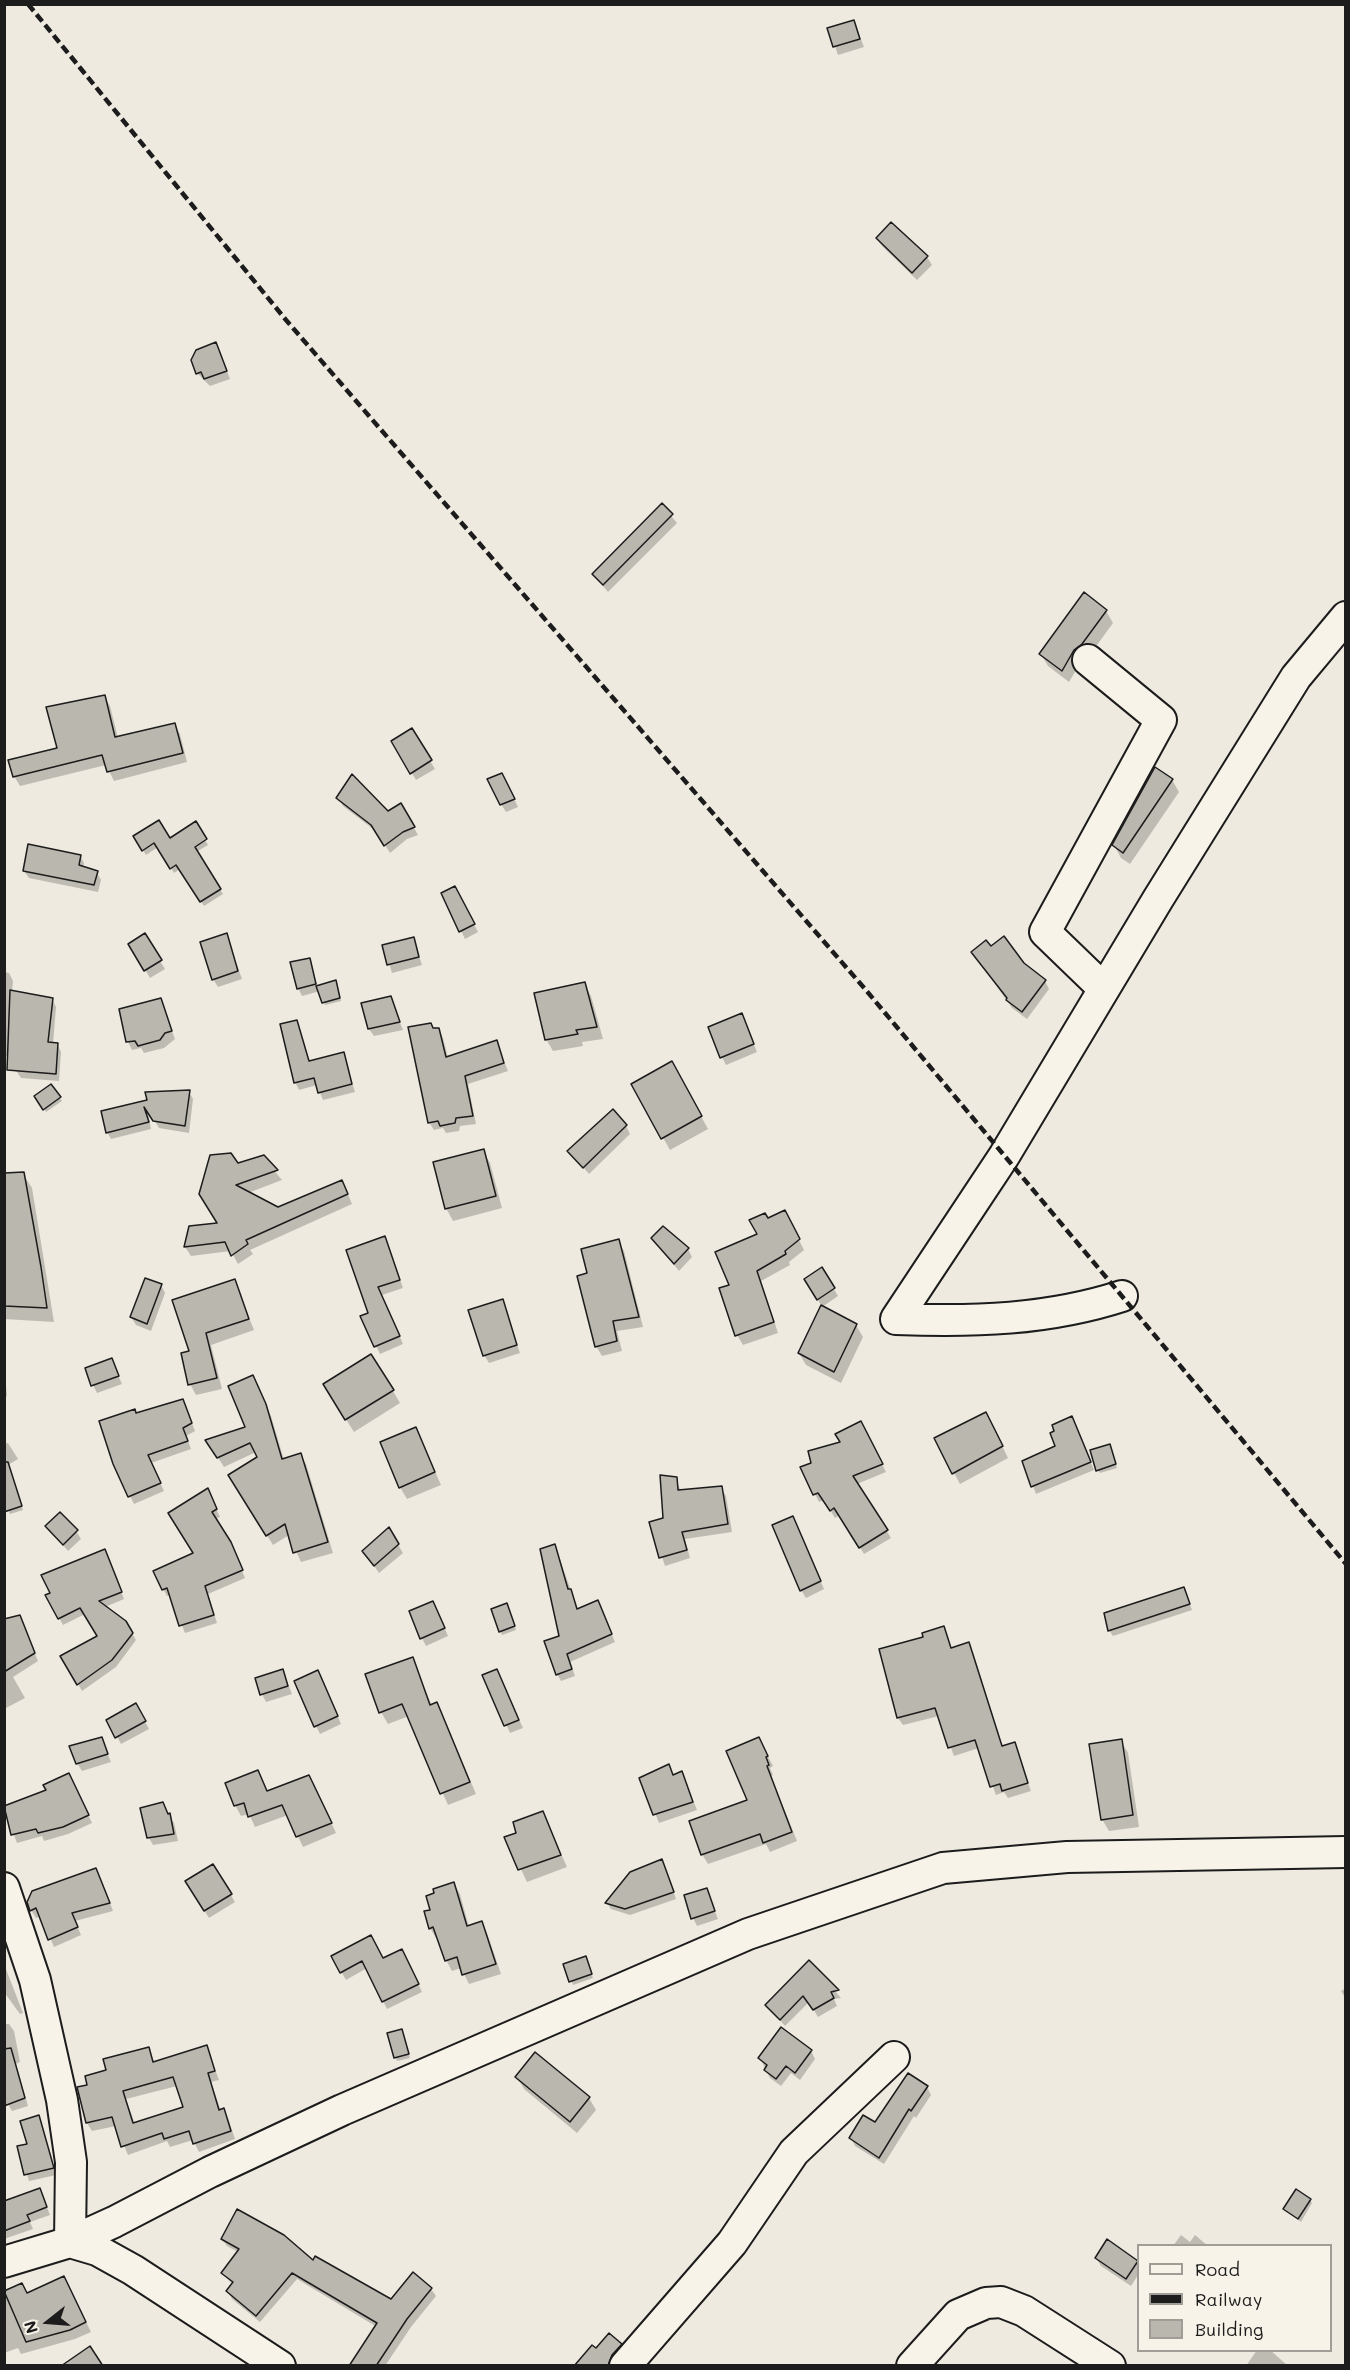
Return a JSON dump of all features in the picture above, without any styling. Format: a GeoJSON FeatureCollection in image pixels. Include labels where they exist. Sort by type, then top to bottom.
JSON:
{"type":"FeatureCollection","features":[{"type":"Feature","properties":{"kind":"street"},"geometry":{"type":"LineString","coordinates":[[1122,1296],[1084,1308],[1025,1318],[960,1322],[896,1319],[1004,1156],[1296,677],[1346,617]]}},
{"type":"Feature","properties":{"kind":"street"},"geometry":{"type":"LineString","coordinates":[[1088,660],[1167,710],[1045,932],[1104,989]]}},
{"type":"Feature","properties":{"kind":"street"},"geometry":{"type":"LineString","coordinates":[[4,2262],[70,2242],[342,2110],[737,1939],[943,1868],[1067,1857],[1346,1852]]}},
{"type":"Feature","properties":{"kind":"street"},"geometry":{"type":"LineString","coordinates":[[4,1888],[35,1980],[62,2100],[71,2162],[70,2242]]}},
{"type":"Feature","properties":{"kind":"street"},"geometry":{"type":"LineString","coordinates":[[625,2366],[732,2243],[794,2152],[894,2057]]}},
{"type":"Feature","properties":{"kind":"street"},"geometry":{"type":"LineString","coordinates":[[70,2242],[97,2250],[134,2270],[280,2366]]}},
{"type":"Feature","properties":{"kind":"street"},"geometry":{"type":"LineString","coordinates":[[912,2366],[958,2315],[986,2303],[1001,2302],[1024,2311],[1110,2366]]}},
{"type":"Feature","properties":{"kind":"building"},"geometry":{"type":"Polygon","coordinates":[[[854,20],[860,39],[833,47],[827,28],[854,20]]]}},
{"type":"Feature","properties":{"kind":"building"},"geometry":{"type":"Polygon","coordinates":[[[891,222],[928,256],[912,273],[876,238],[891,222]]]}},
{"type":"Feature","properties":{"kind":"building"},"geometry":{"type":"Polygon","coordinates":[[[216,342],[227,371],[204,379],[201,372],[196,374],[191,360],[196,350],[216,342]]]}},
{"type":"Feature","properties":{"kind":"building"},"geometry":{"type":"Polygon","coordinates":[[[662,503],[673,514],[603,585],[592,574],[662,503]]]}},
{"type":"Feature","properties":{"kind":"building"},"geometry":{"type":"Polygon","coordinates":[[[1084,592],[1107,610],[1082,644],[1074,650],[1062,671],[1039,654],[1084,592]]]}},
{"type":"Feature","properties":{"kind":"building"},"geometry":{"type":"Polygon","coordinates":[[[105,695],[115,737],[175,723],[183,753],[107,772],[102,755],[13,777],[8,760],[57,748],[46,707],[105,695]]]}},
{"type":"Feature","properties":{"kind":"building"},"geometry":{"type":"Polygon","coordinates":[[[412,728],[432,760],[410,774],[391,741],[412,728]]]}},
{"type":"Feature","properties":{"kind":"building"},"geometry":{"type":"Polygon","coordinates":[[[1155,767],[1173,779],[1123,853],[1112,845],[1155,767]]]}},
{"type":"Feature","properties":{"kind":"building"},"geometry":{"type":"Polygon","coordinates":[[[502,773],[515,799],[500,805],[487,779],[502,773]]]}},
{"type":"Feature","properties":{"kind":"building"},"geometry":{"type":"Polygon","coordinates":[[[352,774],[388,811],[401,803],[415,827],[403,832],[384,846],[371,825],[336,798],[352,774]]]}},
{"type":"Feature","properties":{"kind":"building"},"geometry":{"type":"Polygon","coordinates":[[[159,820],[170,838],[196,821],[207,839],[195,847],[221,889],[200,902],[176,865],[170,869],[154,843],[142,851],[133,836],[159,820]]]}},
{"type":"Feature","properties":{"kind":"building"},"geometry":{"type":"Polygon","coordinates":[[[28,844],[81,855],[79,865],[98,871],[94,885],[23,871],[28,844]]]}},
{"type":"Feature","properties":{"kind":"building"},"geometry":{"type":"Polygon","coordinates":[[[455,886],[475,924],[459,932],[441,893],[455,886]]]}},
{"type":"Feature","properties":{"kind":"building"},"geometry":{"type":"Polygon","coordinates":[[[145,933],[162,960],[144,971],[128,944],[145,933]]]}},
{"type":"Feature","properties":{"kind":"building"},"geometry":{"type":"Polygon","coordinates":[[[227,933],[238,971],[212,980],[200,942],[227,933]]]}},
{"type":"Feature","properties":{"kind":"building"},"geometry":{"type":"Polygon","coordinates":[[[1004,936],[1024,963],[1046,980],[1022,1012],[1006,1000],[1007,998],[971,952],[986,940],[991,946],[1004,936]]]}},
{"type":"Feature","properties":{"kind":"building"},"geometry":{"type":"Polygon","coordinates":[[[414,937],[419,957],[387,965],[382,945],[414,937]]]}},
{"type":"Feature","properties":{"kind":"building"},"geometry":{"type":"Polygon","coordinates":[[[310,958],[316,984],[297,989],[290,962],[310,958]]]}},
{"type":"Feature","properties":{"kind":"building"},"geometry":{"type":"Polygon","coordinates":[[[336,980],[340,998],[322,1003],[316,986],[336,980]]]}},
{"type":"Feature","properties":{"kind":"building"},"geometry":{"type":"Polygon","coordinates":[[[585,982],[597,1027],[576,1030],[578,1034],[545,1040],[534,993],[585,982]]]}},
{"type":"Feature","properties":{"kind":"building"},"geometry":{"type":"Polygon","coordinates":[[[10,990],[53,998],[48,1042],[58,1043],[56,1074],[7,1070],[10,990]]]}},
{"type":"Feature","properties":{"kind":"building"},"geometry":{"type":"Polygon","coordinates":[[[391,996],[400,1022],[368,1029],[361,1003],[391,996]]]}},
{"type":"Feature","properties":{"kind":"building"},"geometry":{"type":"Polygon","coordinates":[[[161,998],[172,1031],[165,1033],[160,1040],[138,1046],[135,1041],[126,1042],[119,1009],[161,998]]]}},
{"type":"Feature","properties":{"kind":"building"},"geometry":{"type":"Polygon","coordinates":[[[742,1013],[754,1044],[720,1058],[708,1027],[742,1013]]]}},
{"type":"Feature","properties":{"kind":"building"},"geometry":{"type":"Polygon","coordinates":[[[297,1020],[309,1061],[344,1052],[352,1084],[318,1093],[314,1078],[294,1083],[280,1024],[297,1020]]]}},
{"type":"Feature","properties":{"kind":"building"},"geometry":{"type":"Polygon","coordinates":[[[431,1023],[433,1028],[439,1028],[446,1057],[497,1040],[504,1063],[465,1076],[473,1116],[456,1118],[455,1123],[440,1126],[438,1121],[428,1123],[408,1027],[431,1023]]]}},
{"type":"Feature","properties":{"kind":"building"},"geometry":{"type":"Polygon","coordinates":[[[672,1061],[702,1116],[661,1139],[631,1084],[672,1061]]]}},
{"type":"Feature","properties":{"kind":"building"},"geometry":{"type":"Polygon","coordinates":[[[51,1084],[61,1097],[43,1110],[34,1096],[51,1084]]]}},
{"type":"Feature","properties":{"kind":"building"},"geometry":{"type":"Polygon","coordinates":[[[190,1090],[185,1126],[153,1121],[144,1107],[149,1122],[106,1133],[101,1111],[147,1100],[145,1092],[190,1090]]]}},
{"type":"Feature","properties":{"kind":"building"},"geometry":{"type":"Polygon","coordinates":[[[613,1109],[627,1125],[583,1168],[567,1151],[613,1109]]]}},
{"type":"Feature","properties":{"kind":"building"},"geometry":{"type":"Polygon","coordinates":[[[484,1149],[496,1196],[445,1209],[433,1162],[484,1149]]]}},
{"type":"Feature","properties":{"kind":"building"},"geometry":{"type":"Polygon","coordinates":[[[231,1153],[238,1163],[264,1155],[278,1170],[236,1185],[278,1207],[342,1180],[348,1194],[246,1240],[248,1244],[231,1256],[225,1242],[184,1247],[189,1226],[217,1223],[199,1194],[210,1155],[231,1153]]]}},
{"type":"Feature","properties":{"kind":"building"},"geometry":{"type":"Polygon","coordinates":[[[24,1172],[47,1308],[4,1306],[4,1173],[24,1172]]]}},
{"type":"Feature","properties":{"kind":"building"},"geometry":{"type":"Polygon","coordinates":[[[785,1210],[800,1239],[785,1251],[786,1254],[757,1271],[774,1322],[735,1336],[719,1288],[729,1285],[715,1252],[757,1234],[749,1220],[765,1213],[768,1218],[785,1210]]]}},
{"type":"Feature","properties":{"kind":"building"},"geometry":{"type":"Polygon","coordinates":[[[663,1226],[689,1248],[674,1264],[651,1238],[663,1226]]]}},
{"type":"Feature","properties":{"kind":"building"},"geometry":{"type":"Polygon","coordinates":[[[385,1236],[400,1280],[378,1287],[400,1336],[374,1347],[360,1316],[368,1313],[346,1250],[385,1236]]]}},
{"type":"Feature","properties":{"kind":"building"},"geometry":{"type":"Polygon","coordinates":[[[619,1239],[639,1317],[613,1321],[617,1341],[595,1347],[577,1276],[587,1273],[581,1249],[619,1239]]]}},
{"type":"Feature","properties":{"kind":"building"},"geometry":{"type":"Polygon","coordinates":[[[822,1267],[835,1288],[817,1300],[804,1279],[822,1267]]]}},
{"type":"Feature","properties":{"kind":"building"},"geometry":{"type":"Polygon","coordinates":[[[145,1278],[162,1284],[147,1324],[130,1317],[145,1278]]]}},
{"type":"Feature","properties":{"kind":"building"},"geometry":{"type":"Polygon","coordinates":[[[235,1279],[249,1319],[206,1333],[217,1378],[188,1385],[181,1353],[189,1351],[172,1300],[235,1279]]]}},
{"type":"Feature","properties":{"kind":"building"},"geometry":{"type":"Polygon","coordinates":[[[503,1299],[517,1345],[483,1356],[468,1310],[503,1299]]]}},
{"type":"Feature","properties":{"kind":"building"},"geometry":{"type":"Polygon","coordinates":[[[821,1305],[857,1324],[834,1372],[798,1353],[821,1305]]]}},
{"type":"Feature","properties":{"kind":"building"},"geometry":{"type":"Polygon","coordinates":[[[371,1354],[394,1390],[345,1420],[323,1384],[371,1354]]]}},
{"type":"Feature","properties":{"kind":"building"},"geometry":{"type":"Polygon","coordinates":[[[112,1358],[119,1376],[91,1386],[85,1368],[112,1358]]]}},
{"type":"Feature","properties":{"kind":"building"},"geometry":{"type":"Polygon","coordinates":[[[253,1375],[266,1404],[282,1459],[301,1453],[328,1542],[293,1553],[285,1524],[266,1536],[228,1475],[257,1457],[250,1443],[217,1458],[205,1440],[245,1427],[228,1386],[253,1375]]]}},
{"type":"Feature","properties":{"kind":"building"},"geometry":{"type":"Polygon","coordinates":[[[183,1399],[192,1423],[183,1428],[188,1441],[148,1455],[161,1483],[128,1497],[113,1464],[99,1421],[135,1409],[136,1413],[183,1399]]]}},
{"type":"Feature","properties":{"kind":"building"},"geometry":{"type":"Polygon","coordinates":[[[986,1412],[1003,1446],[952,1474],[934,1438],[986,1412]]]}},
{"type":"Feature","properties":{"kind":"building"},"geometry":{"type":"Polygon","coordinates":[[[1072,1416],[1091,1462],[1031,1487],[1022,1461],[1055,1446],[1050,1433],[1054,1431],[1052,1425],[1072,1416]]]}},
{"type":"Feature","properties":{"kind":"building"},"geometry":{"type":"Polygon","coordinates":[[[861,1421],[883,1464],[853,1476],[888,1530],[859,1548],[834,1508],[830,1511],[818,1493],[813,1495],[800,1467],[811,1463],[808,1451],[840,1442],[835,1434],[861,1421]]]}},
{"type":"Feature","properties":{"kind":"building"},"geometry":{"type":"Polygon","coordinates":[[[416,1427],[435,1472],[399,1488],[380,1442],[416,1427]]]}},
{"type":"Feature","properties":{"kind":"building"},"geometry":{"type":"Polygon","coordinates":[[[1110,1444],[1116,1464],[1096,1471],[1090,1450],[1110,1444]]]}},
{"type":"Feature","properties":{"kind":"building"},"geometry":{"type":"Polygon","coordinates":[[[4,1462],[8,1462],[22,1506],[4,1512],[4,1462]]]}},
{"type":"Feature","properties":{"kind":"building"},"geometry":{"type":"Polygon","coordinates":[[[660,1475],[677,1477],[678,1490],[722,1486],[728,1524],[682,1532],[687,1550],[659,1558],[649,1522],[663,1518],[660,1475]]]}},
{"type":"Feature","properties":{"kind":"building"},"geometry":{"type":"Polygon","coordinates":[[[208,1488],[217,1509],[212,1512],[231,1542],[243,1570],[205,1586],[214,1615],[179,1626],[167,1588],[162,1590],[153,1571],[193,1553],[168,1513],[208,1488]]]}},
{"type":"Feature","properties":{"kind":"building"},"geometry":{"type":"Polygon","coordinates":[[[60,1512],[78,1530],[63,1545],[45,1526],[60,1512]]]}},
{"type":"Feature","properties":{"kind":"building"},"geometry":{"type":"Polygon","coordinates":[[[793,1516],[821,1581],[800,1591],[772,1525],[793,1516]]]}},
{"type":"Feature","properties":{"kind":"building"},"geometry":{"type":"Polygon","coordinates":[[[389,1527],[399,1544],[374,1566],[362,1551],[389,1527]]]}},
{"type":"Feature","properties":{"kind":"building"},"geometry":{"type":"Polygon","coordinates":[[[555,1544],[568,1589],[571,1589],[577,1609],[598,1600],[612,1634],[567,1654],[572,1669],[556,1675],[544,1641],[559,1636],[540,1549],[555,1544]]]}},
{"type":"Feature","properties":{"kind":"building"},"geometry":{"type":"Polygon","coordinates":[[[105,1549],[122,1592],[99,1601],[126,1621],[133,1633],[112,1660],[77,1685],[60,1656],[97,1636],[80,1608],[58,1619],[45,1595],[50,1593],[41,1575],[105,1549]]]}},
{"type":"Feature","properties":{"kind":"building"},"geometry":{"type":"Polygon","coordinates":[[[1184,1587],[1190,1604],[1108,1631],[1104,1613],[1184,1587]]]}},
{"type":"Feature","properties":{"kind":"building"},"geometry":{"type":"Polygon","coordinates":[[[433,1601],[445,1628],[420,1639],[409,1611],[433,1601]]]}},
{"type":"Feature","properties":{"kind":"building"},"geometry":{"type":"Polygon","coordinates":[[[507,1603],[515,1626],[499,1632],[491,1609],[507,1603]]]}},
{"type":"Feature","properties":{"kind":"building"},"geometry":{"type":"Polygon","coordinates":[[[20,1615],[35,1653],[4,1672],[4,1619],[20,1615]]]}},
{"type":"Feature","properties":{"kind":"building"},"geometry":{"type":"Polygon","coordinates":[[[944,1626],[951,1648],[969,1642],[1002,1746],[1015,1742],[1028,1783],[1002,1791],[1000,1784],[990,1787],[975,1740],[948,1748],[935,1708],[897,1718],[879,1649],[923,1637],[922,1633],[944,1626]]]}},
{"type":"Feature","properties":{"kind":"building"},"geometry":{"type":"Polygon","coordinates":[[[413,1657],[430,1705],[437,1702],[470,1782],[440,1794],[402,1704],[379,1713],[365,1674],[413,1657]]]}},
{"type":"Feature","properties":{"kind":"building"},"geometry":{"type":"Polygon","coordinates":[[[283,1669],[288,1686],[260,1695],[255,1678],[283,1669]]]}},
{"type":"Feature","properties":{"kind":"building"},"geometry":{"type":"Polygon","coordinates":[[[497,1669],[519,1720],[504,1726],[482,1675],[497,1669]]]}},
{"type":"Feature","properties":{"kind":"building"},"geometry":{"type":"Polygon","coordinates":[[[318,1670],[338,1716],[314,1727],[294,1681],[318,1670]]]}},
{"type":"Feature","properties":{"kind":"building"},"geometry":{"type":"Polygon","coordinates":[[[136,1703],[146,1721],[115,1738],[106,1720],[136,1703]]]}},
{"type":"Feature","properties":{"kind":"building"},"geometry":{"type":"Polygon","coordinates":[[[102,1737],[108,1754],[76,1764],[69,1746],[102,1737]]]}},
{"type":"Feature","properties":{"kind":"building"},"geometry":{"type":"Polygon","coordinates":[[[759,1737],[768,1756],[766,1757],[769,1765],[767,1766],[792,1832],[763,1843],[760,1834],[701,1855],[689,1821],[747,1800],[726,1751],[759,1737]]]}},
{"type":"Feature","properties":{"kind":"building"},"geometry":{"type":"Polygon","coordinates":[[[1122,1739],[1133,1815],[1101,1820],[1089,1744],[1122,1739]]]}},
{"type":"Feature","properties":{"kind":"building"},"geometry":{"type":"Polygon","coordinates":[[[669,1764],[673,1775],[682,1771],[693,1802],[653,1815],[639,1778],[669,1764]]]}},
{"type":"Feature","properties":{"kind":"building"},"geometry":{"type":"Polygon","coordinates":[[[258,1770],[267,1791],[309,1775],[332,1823],[296,1837],[282,1805],[248,1817],[244,1803],[234,1806],[225,1783],[258,1770]]]}},
{"type":"Feature","properties":{"kind":"building"},"geometry":{"type":"Polygon","coordinates":[[[69,1773],[89,1815],[63,1827],[38,1833],[36,1829],[11,1835],[4,1806],[46,1790],[43,1785],[69,1773]]]}},
{"type":"Feature","properties":{"kind":"building"},"geometry":{"type":"Polygon","coordinates":[[[163,1802],[168,1814],[170,1813],[174,1834],[147,1838],[140,1808],[163,1802]]]}},
{"type":"Feature","properties":{"kind":"building"},"geometry":{"type":"Polygon","coordinates":[[[543,1811],[561,1855],[518,1870],[504,1837],[516,1833],[513,1822],[543,1811]]]}},
{"type":"Feature","properties":{"kind":"building"},"geometry":{"type":"Polygon","coordinates":[[[662,1859],[674,1892],[625,1909],[605,1903],[630,1872],[662,1859]]]}},
{"type":"Feature","properties":{"kind":"building"},"geometry":{"type":"Polygon","coordinates":[[[213,1864],[232,1894],[204,1911],[185,1881],[213,1864]]]}},
{"type":"Feature","properties":{"kind":"building"},"geometry":{"type":"Polygon","coordinates":[[[96,1868],[110,1903],[72,1913],[78,1927],[48,1940],[36,1908],[30,1911],[27,1902],[32,1891],[96,1868]]]}},
{"type":"Feature","properties":{"kind":"building"},"geometry":{"type":"Polygon","coordinates":[[[454,1882],[467,1926],[482,1921],[496,1964],[462,1975],[457,1957],[445,1961],[433,1927],[429,1929],[424,1911],[430,1910],[426,1896],[434,1893],[433,1889],[454,1882]]]}},
{"type":"Feature","properties":{"kind":"building"},"geometry":{"type":"Polygon","coordinates":[[[707,1888],[715,1911],[691,1919],[684,1895],[707,1888]]]}},
{"type":"Feature","properties":{"kind":"building"},"geometry":{"type":"Polygon","coordinates":[[[371,1935],[383,1958],[402,1949],[419,1984],[382,2002],[362,1961],[340,1973],[331,1956],[371,1935]]]}},
{"type":"Feature","properties":{"kind":"building"},"geometry":{"type":"Polygon","coordinates":[[[586,1956],[592,1974],[569,1982],[563,1964],[586,1956]]]}},
{"type":"Feature","properties":{"kind":"building"},"geometry":{"type":"Polygon","coordinates":[[[809,1960],[839,1990],[831,1992],[834,1998],[813,2010],[803,1996],[780,2020],[765,2005],[809,1960]]]}},
{"type":"Feature","properties":{"kind":"building"},"geometry":{"type":"Polygon","coordinates":[[[781,2027],[812,2050],[795,2073],[786,2066],[776,2079],[764,2070],[767,2065],[758,2058],[781,2027]]]}},
{"type":"Feature","properties":{"kind":"building"},"geometry":{"type":"Polygon","coordinates":[[[402,2029],[409,2054],[394,2058],[387,2033],[402,2029]]]}},
{"type":"Feature","properties":{"kind":"building"},"geometry":{"type":"Polygon","coordinates":[[[207,2045],[215,2071],[208,2073],[219,2110],[224,2108],[231,2131],[193,2144],[189,2131],[164,2139],[162,2133],[121,2147],[112,2117],[86,2123],[77,2087],[87,2085],[85,2076],[106,2070],[103,2059],[149,2047],[153,2062],[207,2045]],[[173,2077],[123,2091],[133,2123],[183,2107],[173,2077]]]}},
{"type":"Feature","properties":{"kind":"building"},"geometry":{"type":"Polygon","coordinates":[[[11,2048],[25,2098],[4,2106],[4,2049],[11,2048]]]}},
{"type":"Feature","properties":{"kind":"building"},"geometry":{"type":"Polygon","coordinates":[[[535,2052],[590,2097],[570,2122],[515,2077],[535,2052]]]}},
{"type":"Feature","properties":{"kind":"building"},"geometry":{"type":"Polygon","coordinates":[[[908,2073],[928,2086],[911,2111],[909,2109],[879,2158],[849,2138],[863,2115],[875,2122],[908,2073]]]}},
{"type":"Feature","properties":{"kind":"building"},"geometry":{"type":"Polygon","coordinates":[[[39,2115],[54,2168],[24,2175],[17,2146],[27,2144],[20,2121],[39,2115]]]}},
{"type":"Feature","properties":{"kind":"building"},"geometry":{"type":"Polygon","coordinates":[[[40,2188],[47,2207],[27,2215],[30,2221],[4,2231],[4,2201],[40,2188]]]}},
{"type":"Feature","properties":{"kind":"building"},"geometry":{"type":"Polygon","coordinates":[[[1296,2189],[1311,2199],[1298,2219],[1283,2209],[1296,2189]]]}},
{"type":"Feature","properties":{"kind":"building"},"geometry":{"type":"Polygon","coordinates":[[[237,2209],[284,2235],[313,2260],[315,2256],[391,2299],[413,2272],[432,2288],[407,2319],[376,2366],[349,2366],[377,2323],[292,2273],[256,2316],[226,2291],[233,2282],[221,2273],[239,2249],[221,2239],[237,2209]]]}},
{"type":"Feature","properties":{"kind":"building"},"geometry":{"type":"Polygon","coordinates":[[[1107,2239],[1137,2262],[1126,2279],[1095,2258],[1107,2239]]]}},
{"type":"Feature","properties":{"kind":"building"},"geometry":{"type":"Polygon","coordinates":[[[64,2276],[86,2322],[70,2330],[26,2342],[4,2291],[22,2283],[27,2293],[64,2276]]]}},
{"type":"Feature","properties":{"kind":"building"},"geometry":{"type":"Polygon","coordinates":[[[609,2333],[622,2344],[612,2355],[608,2366],[574,2366],[592,2345],[596,2348],[609,2333]]]}},
{"type":"Feature","properties":{"kind":"building"},"geometry":{"type":"Polygon","coordinates":[[[90,2346],[103,2366],[61,2366],[90,2346]]]}},
{"type":"Feature","properties":{"kind":"railway"},"geometry":{"type":"LineString","coordinates":[[28,4],[286,320],[865,989],[1346,1564]]}}]}
